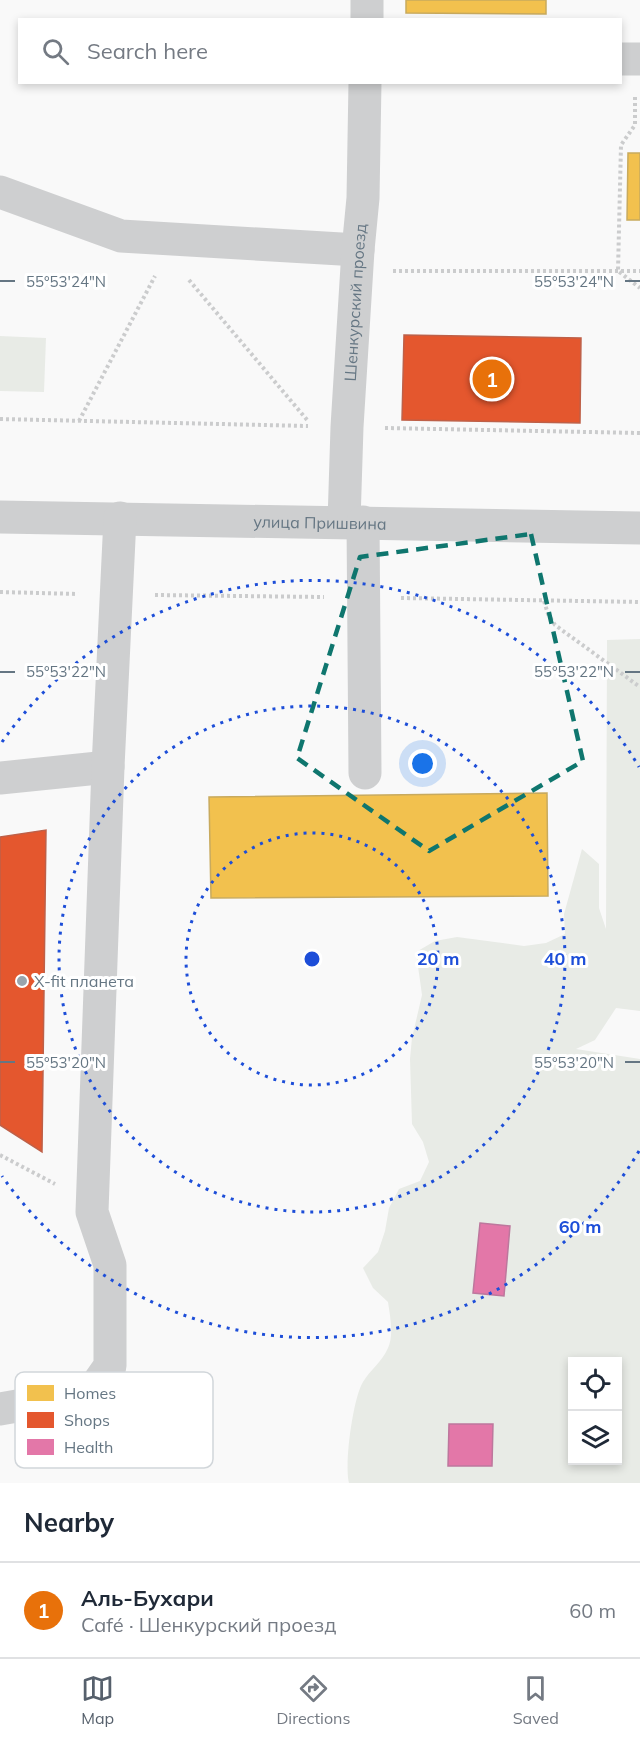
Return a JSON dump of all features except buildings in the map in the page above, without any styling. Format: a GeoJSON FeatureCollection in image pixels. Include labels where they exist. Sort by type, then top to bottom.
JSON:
{"type":"FeatureCollection","features":[{"type":"Feature","properties":{"kind":"street"},"geometry":{"type":"LineString","coordinates":[[367,0],[367,18]]}},
{"type":"Feature","properties":{"kind":"street","name":"Шенкурский проезд"},"geometry":{"type":"LineString","coordinates":[[365,84],[363,198],[347,427],[353,522],[363,598],[365,773]]}},
{"type":"Feature","properties":{"kind":"street"},"geometry":{"type":"LineString","coordinates":[[0,192],[121,236],[160,245],[358,250]]}},
{"type":"Feature","properties":{"kind":"street","name":"улица Пришвина"},"geometry":{"type":"LineString","coordinates":[[0,517],[640,528]]}},
{"type":"Feature","properties":{"kind":"street"},"geometry":{"type":"LineString","coordinates":[[106,1372],[110,1366],[110,1265],[92,1212],[108,767],[120,518]]}},
{"type":"Feature","properties":{"kind":"street"},"geometry":{"type":"LineString","coordinates":[[0,778],[108,767]]}},
{"type":"Feature","properties":{"kind":"street"},"geometry":{"type":"LineString","coordinates":[[0,1409],[15,1406]]}},
{"type":"Feature","properties":{"kind":"path"},"geometry":{"type":"LineString","coordinates":[[618,271],[621,145],[635,125],[632,59]]}},
{"type":"Feature","properties":{"kind":"path"},"geometry":{"type":"LineString","coordinates":[[79,421],[160,245],[312,426]]}},
{"type":"Feature","properties":{"kind":"path"},"geometry":{"type":"LineString","coordinates":[[618,271],[640,288]]}},
{"type":"Feature","properties":{"kind":"path"},"geometry":{"type":"LineString","coordinates":[[389,272],[640,271]]}},
{"type":"Feature","properties":{"kind":"path"},"geometry":{"type":"LineString","coordinates":[[0,592],[640,602]]}},
{"type":"Feature","properties":{"kind":"path"},"geometry":{"type":"LineString","coordinates":[[544,601],[555,625],[640,687]]}},
{"type":"Feature","properties":{"kind":"highlighted area"},"geometry":{"type":"Polygon","coordinates":[[[531,534],[583,761],[429,851],[297,758],[360,557],[531,534]]]}},
{"type":"Feature","properties":{"kind":"shaded area"},"geometry":{"type":"Polygon","coordinates":[[[0,336],[46,338],[44,392],[0,391],[0,336]]]}},
{"type":"Feature","properties":{"kind":"shaded area"},"geometry":{"type":"Polygon","coordinates":[[[640,639],[640,1011],[616,1008],[595,1040],[576,1049],[640,1059],[640,1483],[349,1483],[349,1447],[359,1390],[385,1353],[391,1337],[388,1302],[373,1288],[363,1268],[378,1252],[389,1208],[399,1189],[420,1181],[429,1162],[423,1142],[412,1124],[410,1059],[412,1038],[422,995],[416,952],[435,941],[457,937],[524,946],[546,943],[565,934],[564,914],[582,849],[599,864],[599,908],[606,929],[607,640],[640,639]]]}},
{"type":"Feature","properties":{"kind":"place","name":"Аль-Бухари"},"geometry":{"type":"Point","coordinates":[492,379]}},
{"type":"Feature","properties":{"kind":"place","name":"X-fit планета"},"geometry":{"type":"Point","coordinates":[22,981]}}]}
